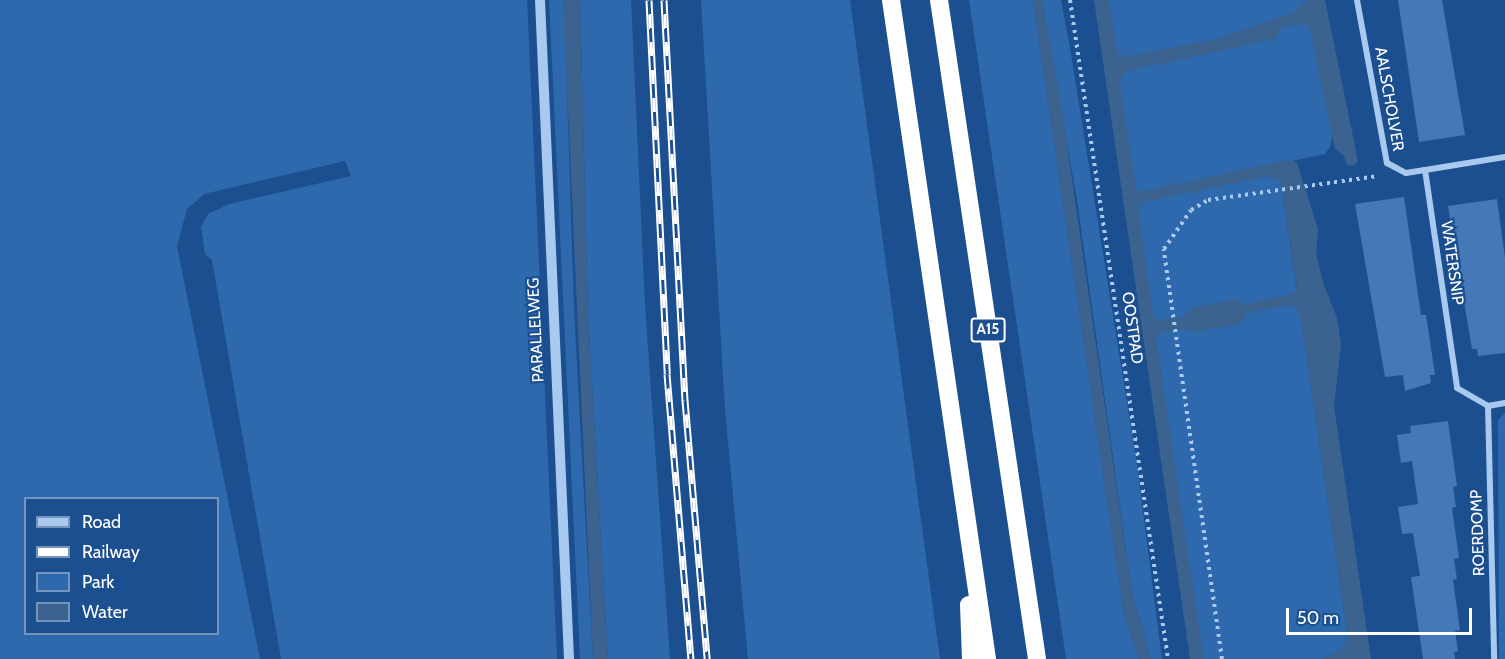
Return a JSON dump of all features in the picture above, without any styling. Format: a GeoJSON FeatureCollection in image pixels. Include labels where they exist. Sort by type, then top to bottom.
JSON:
{"type":"FeatureCollection","features":[{"type":"Feature","properties":{"kind":"highway"},"geometry":{"type":"LineString","coordinates":[[891,0],[987,659]]}},
{"type":"Feature","properties":{"kind":"highway","name":"A15"},"geometry":{"type":"LineString","coordinates":[[939,0],[1037,659]]}},
{"type":"Feature","properties":{"kind":"highway"},"geometry":{"type":"LineString","coordinates":[[966,513],[971,659]]}},
{"type":"Feature","properties":{"kind":"street","name":"PARALLELWEG"},"geometry":{"type":"LineString","coordinates":[[540,0],[556,435],[569,659]]}},
{"type":"Feature","properties":{"kind":"street","name":"AALSCHOLVER"},"geometry":{"type":"LineString","coordinates":[[1357,0],[1387,163],[1406,172],[1425,170]]}},
{"type":"Feature","properties":{"kind":"street"},"geometry":{"type":"LineString","coordinates":[[1425,170],[1505,156]]}},
{"type":"Feature","properties":{"kind":"street","name":"WATERSNIP"},"geometry":{"type":"LineString","coordinates":[[1425,170],[1457,388],[1488,406]]}},
{"type":"Feature","properties":{"kind":"street"},"geometry":{"type":"LineString","coordinates":[[1488,406],[1505,403]]}},
{"type":"Feature","properties":{"kind":"street","name":"ROERDOMP"},"geometry":{"type":"LineString","coordinates":[[1488,406],[1494,659]]}},
{"type":"Feature","properties":{"kind":"path","name":"OOSTPAD"},"geometry":{"type":"LineString","coordinates":[[1070,0],[1168,659]]}},
{"type":"Feature","properties":{"kind":"path"},"geometry":{"type":"LineString","coordinates":[[1221,659],[1164,249],[1191,210],[1208,200],[1378,176],[1387,163]]}},
{"type":"Feature","properties":{"kind":"green space"},"geometry":{"type":"Polygon","coordinates":[[[0,0],[527,0],[557,659],[281,659],[212,260],[205,254],[201,227],[208,214],[229,204],[351,176],[345,161],[204,194],[187,209],[177,246],[260,659],[0,659],[0,0]]]}},
{"type":"Feature","properties":{"kind":"green space"},"geometry":{"type":"Polygon","coordinates":[[[549,0],[563,0],[565,27],[574,310],[593,659],[580,659],[549,0]]]}},
{"type":"Feature","properties":{"kind":"green space"},"geometry":{"type":"Polygon","coordinates":[[[580,0],[631,0],[645,305],[670,659],[608,659],[588,315],[580,0]]]}},
{"type":"Feature","properties":{"kind":"green space"},"geometry":{"type":"Polygon","coordinates":[[[701,0],[850,0],[940,659],[748,659],[725,410],[701,0]]]}},
{"type":"Feature","properties":{"kind":"green space"},"geometry":{"type":"Polygon","coordinates":[[[969,0],[1033,0],[1124,615],[1139,659],[1066,659],[969,0]]]}},
{"type":"Feature","properties":{"kind":"green space"},"geometry":{"type":"Polygon","coordinates":[[[1042,0],[1061,0],[1070,48],[1137,465],[1162,659],[1151,659],[1132,593],[1077,200],[1042,0]]]}},
{"type":"Feature","properties":{"kind":"green space"},"geometry":{"type":"Polygon","coordinates":[[[1102,0],[1307,0],[1333,133],[1330,147],[1325,154],[1136,194],[1102,0]]]}},
{"type":"Feature","properties":{"kind":"green space"},"geometry":{"type":"Polygon","coordinates":[[[1270,176],[1281,182],[1348,638],[1342,649],[1324,659],[1202,659],[1136,201],[1270,176]]]}},
{"type":"Feature","properties":{"kind":"green space"},"geometry":{"type":"Polygon","coordinates":[[[1505,413],[1505,659],[1499,659],[1498,420],[1505,413]]]}},
{"type":"Feature","properties":{"kind":"water"},"geometry":{"type":"Polygon","coordinates":[[[563,0],[580,0],[588,315],[608,659],[593,659],[563,0]]]}},
{"type":"Feature","properties":{"kind":"water"},"geometry":{"type":"Polygon","coordinates":[[[1033,0],[1042,0],[1061,103],[1132,593],[1151,659],[1139,659],[1124,615],[1033,0]]]}},
{"type":"Feature","properties":{"kind":"water"},"geometry":{"type":"Polygon","coordinates":[[[1094,0],[1109,0],[1117,52],[1124,57],[1217,39],[1295,12],[1306,0],[1325,0],[1358,161],[1355,165],[1347,166],[1344,156],[1335,149],[1309,25],[1283,26],[1275,39],[1132,70],[1122,76],[1120,85],[1137,192],[1290,160],[1297,163],[1318,229],[1316,253],[1323,283],[1337,318],[1341,345],[1334,406],[1371,659],[1324,659],[1342,649],[1348,638],[1300,312],[1290,305],[1247,313],[1241,324],[1193,332],[1184,329],[1160,333],[1156,338],[1204,659],[1190,659],[1094,0]],[[1270,176],[1144,202],[1138,207],[1154,320],[1183,317],[1191,308],[1236,299],[1245,304],[1294,294],[1297,289],[1280,182],[1270,176]]]}},
{"type":"Feature","properties":{"kind":"building"},"geometry":{"type":"Polygon","coordinates":[[[1398,0],[1442,0],[1465,135],[1419,142],[1398,0]]]}},
{"type":"Feature","properties":{"kind":"building"},"geometry":{"type":"Polygon","coordinates":[[[1404,197],[1421,315],[1426,315],[1435,375],[1430,375],[1431,383],[1405,391],[1403,375],[1385,377],[1355,204],[1404,197]]]}},
{"type":"Feature","properties":{"kind":"building"},"geometry":{"type":"Polygon","coordinates":[[[1497,199],[1505,258],[1505,353],[1478,356],[1477,349],[1472,349],[1448,206],[1497,199]]]}},
{"type":"Feature","properties":{"kind":"building"},"geometry":{"type":"Polygon","coordinates":[[[1448,421],[1457,486],[1453,487],[1456,507],[1452,508],[1459,558],[1454,559],[1457,579],[1453,580],[1460,630],[1455,631],[1458,651],[1454,652],[1455,659],[1423,659],[1411,577],[1420,576],[1413,533],[1402,534],[1398,507],[1418,504],[1412,461],[1401,463],[1397,435],[1411,433],[1410,426],[1448,421]]]}},
{"type":"Feature","properties":{"kind":"railway"},"geometry":{"type":"LineString","coordinates":[[649,0],[667,374],[691,659]]}},
{"type":"Feature","properties":{"kind":"railway"},"geometry":{"type":"LineString","coordinates":[[664,0],[685,400],[707,659]]}}]}
